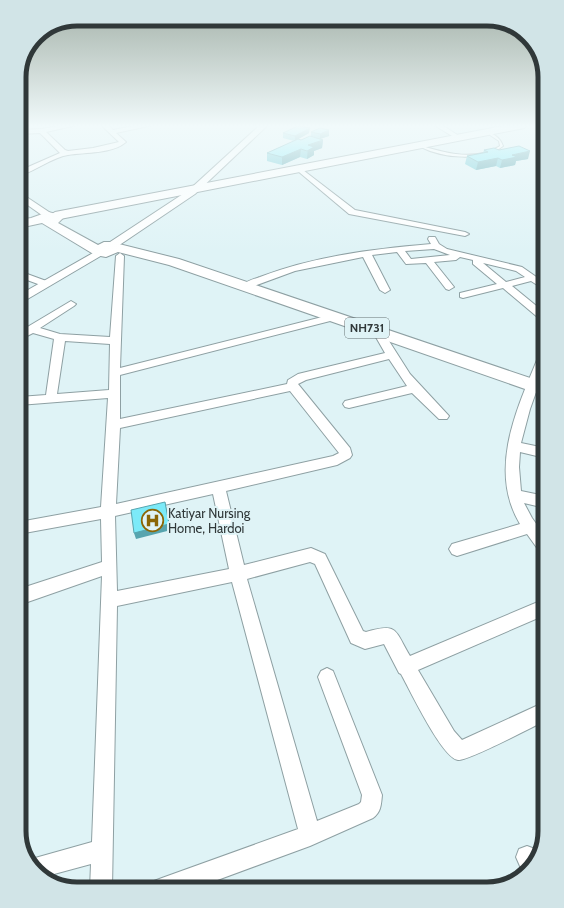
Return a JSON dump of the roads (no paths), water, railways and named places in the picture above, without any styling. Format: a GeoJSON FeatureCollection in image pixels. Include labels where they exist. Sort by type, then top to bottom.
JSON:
{"type":"FeatureCollection","features":[{"type":"Feature","properties":{"kind":"highway","name":"NH731"},"geometry":{"type":"LineString","coordinates":[[49,219],[108,250],[167,266],[188,268],[246,286],[538,388]]}},
{"type":"Feature","properties":{"kind":"highway"},"geometry":{"type":"LineString","coordinates":[[26,223],[49,219]]}},
{"type":"Feature","properties":{"kind":"main road"},"geometry":{"type":"LineString","coordinates":[[193,191],[312,167]]}},
{"type":"Feature","properties":{"kind":"main road"},"geometry":{"type":"LineString","coordinates":[[49,219],[318,167]]}},
{"type":"Feature","properties":{"kind":"street"},"geometry":{"type":"LineString","coordinates":[[26,296],[108,250],[193,191],[219,167]]}},
{"type":"Feature","properties":{"kind":"street"},"geometry":{"type":"LineString","coordinates":[[300,171],[352,212],[465,234]]}},
{"type":"Feature","properties":{"kind":"street"},"geometry":{"type":"LineString","coordinates":[[26,201],[49,219]]}},
{"type":"Feature","properties":{"kind":"street"},"geometry":{"type":"LineString","coordinates":[[26,205],[49,219]]}},
{"type":"Feature","properties":{"kind":"street"},"geometry":{"type":"LineString","coordinates":[[423,227],[436,246],[444,251],[519,269],[538,281]]}},
{"type":"Feature","properties":{"kind":"street"},"geometry":{"type":"LineString","coordinates":[[246,286],[286,270],[366,253],[436,246]]}},
{"type":"Feature","properties":{"kind":"street"},"geometry":{"type":"LineString","coordinates":[[399,249],[409,262],[464,256]]}},
{"type":"Feature","properties":{"kind":"street"},"geometry":{"type":"LineString","coordinates":[[100,882],[110,566],[108,512],[114,425],[116,341],[108,250]]}},
{"type":"Feature","properties":{"kind":"street"},"geometry":{"type":"LineString","coordinates":[[366,253],[385,290]]}},
{"type":"Feature","properties":{"kind":"street"},"geometry":{"type":"LineString","coordinates":[[474,259],[538,312]]}},
{"type":"Feature","properties":{"kind":"street"},"geometry":{"type":"LineString","coordinates":[[429,260],[449,287]]}},
{"type":"Feature","properties":{"kind":"street"},"geometry":{"type":"LineString","coordinates":[[26,277],[46,284]]}},
{"type":"Feature","properties":{"kind":"street"},"geometry":{"type":"LineString","coordinates":[[463,295],[534,278]]}},
{"type":"Feature","properties":{"kind":"street"},"geometry":{"type":"LineString","coordinates":[[26,332],[72,304]]}},
{"type":"Feature","properties":{"kind":"street"},"geometry":{"type":"LineString","coordinates":[[115,373],[202,352],[334,316]]}},
{"type":"Feature","properties":{"kind":"street"},"geometry":{"type":"LineString","coordinates":[[30,329],[60,337],[116,341]]}},
{"type":"Feature","properties":{"kind":"street"},"geometry":{"type":"LineString","coordinates":[[378,332],[391,355],[415,388],[443,416]]}},
{"type":"Feature","properties":{"kind":"street"},"geometry":{"type":"LineString","coordinates":[[51,398],[60,337]]}},
{"type":"Feature","properties":{"kind":"street"},"geometry":{"type":"LineString","coordinates":[[26,527],[108,512],[325,464],[337,460],[345,455],[345,451],[293,387],[292,382],[391,355]]}},
{"type":"Feature","properties":{"kind":"street"},"geometry":{"type":"LineString","coordinates":[[114,425],[293,387]]}},
{"type":"Feature","properties":{"kind":"street"},"geometry":{"type":"LineString","coordinates":[[349,404],[415,388]]}},
{"type":"Feature","properties":{"kind":"street"},"geometry":{"type":"LineString","coordinates":[[538,390],[513,446],[515,496],[519,508],[538,538]]}},
{"type":"Feature","properties":{"kind":"street"},"geometry":{"type":"LineString","coordinates":[[26,400],[115,393]]}},
{"type":"Feature","properties":{"kind":"street"},"geometry":{"type":"LineString","coordinates":[[513,446],[538,451]]}},
{"type":"Feature","properties":{"kind":"street"},"geometry":{"type":"LineString","coordinates":[[218,487],[238,574],[305,812],[310,835]]}},
{"type":"Feature","properties":{"kind":"street"},"geometry":{"type":"LineString","coordinates":[[515,496],[538,501]]}},
{"type":"Feature","properties":{"kind":"street"},"geometry":{"type":"LineString","coordinates":[[457,549],[530,527]]}},
{"type":"Feature","properties":{"kind":"street"},"geometry":{"type":"LineString","coordinates":[[109,600],[238,574],[311,555],[316,556],[326,570],[356,636],[365,641],[386,635],[389,636],[447,738],[458,750],[465,749],[538,714]]}},
{"type":"Feature","properties":{"kind":"street"},"geometry":{"type":"LineString","coordinates":[[26,595],[110,566]]}},
{"type":"Feature","properties":{"kind":"street"},"geometry":{"type":"LineString","coordinates":[[406,667],[495,626],[538,609]]}},
{"type":"Feature","properties":{"kind":"street"},"geometry":{"type":"LineString","coordinates":[[181,882],[310,835],[366,811],[371,807],[373,802],[372,795],[327,677]]}},
{"type":"Feature","properties":{"kind":"street"},"geometry":{"type":"LineString","coordinates":[[41,867],[102,850]]}},
{"type":"Feature","properties":{"kind":"place","name":"Katiyar Nursing Home, Hardoi"},"geometry":{"type":"Point","coordinates":[152,520]}}]}
